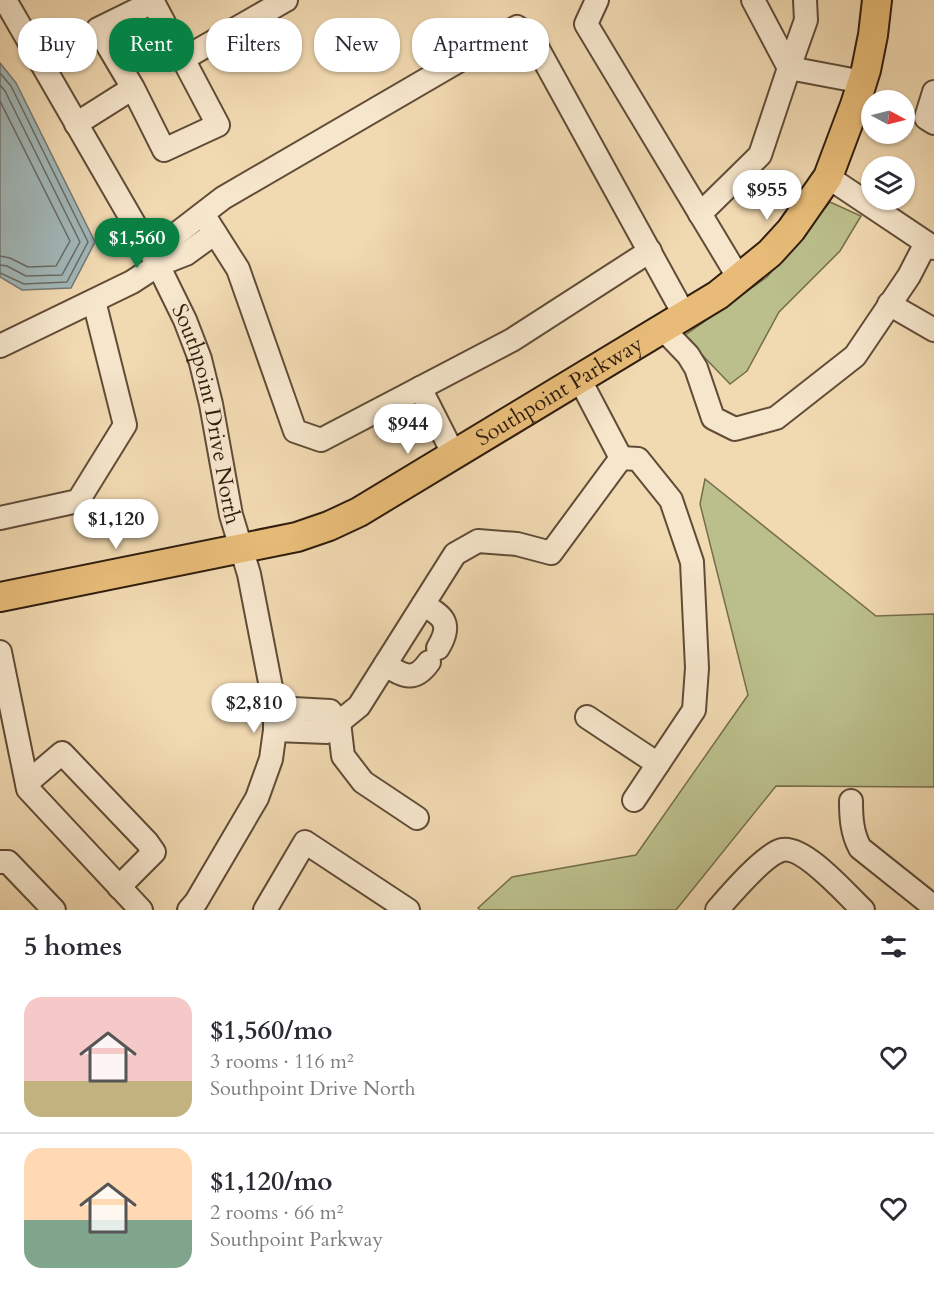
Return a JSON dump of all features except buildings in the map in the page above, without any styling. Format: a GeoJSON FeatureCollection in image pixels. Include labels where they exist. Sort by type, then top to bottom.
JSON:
{"type":"FeatureCollection","features":[{"type":"Feature","properties":{"kind":"main road","name":"Southpoint Parkway"},"geometry":{"type":"LineString","coordinates":[[0,597],[297,537],[329,526],[359,512],[580,380],[740,280],[791,230],[828,177],[862,82],[873,35],[877,0]]}},
{"type":"Feature","properties":{"kind":"street"},"geometry":{"type":"LineString","coordinates":[[194,53],[286,0]]}},
{"type":"Feature","properties":{"kind":"street"},"geometry":{"type":"LineString","coordinates":[[597,0],[586,24],[740,280]]}},
{"type":"Feature","properties":{"kind":"street"},"geometry":{"type":"LineString","coordinates":[[753,0],[789,69]]}},
{"type":"Feature","properties":{"kind":"street"},"geometry":{"type":"LineString","coordinates":[[700,214],[760,155],[806,20],[805,0]]}},
{"type":"Feature","properties":{"kind":"street"},"geometry":{"type":"LineString","coordinates":[[120,18],[153,2],[161,18]]}},
{"type":"Feature","properties":{"kind":"street","name":"Southpoint Drive North"},"geometry":{"type":"LineString","coordinates":[[14,3],[76,124],[158,265],[185,320],[200,358],[211,404],[231,515],[242,548],[258,617],[275,719],[271,759],[257,798],[196,902],[189,910]]}},
{"type":"Feature","properties":{"kind":"street"},"geometry":{"type":"LineString","coordinates":[[109,24],[98,29],[109,47]]}},
{"type":"Feature","properties":{"kind":"street"},"geometry":{"type":"LineString","coordinates":[[0,346],[132,282],[158,265],[175,235],[209,223],[223,198],[517,27],[532,38],[650,251],[674,322],[696,368],[713,418],[735,429],[776,418],[855,356],[930,245],[828,177]]}},
{"type":"Feature","properties":{"kind":"street"},"geometry":{"type":"LineString","coordinates":[[789,69],[862,82]]}},
{"type":"Feature","properties":{"kind":"street"},"geometry":{"type":"LineString","coordinates":[[124,72],[164,150],[218,125],[190,72]]}},
{"type":"Feature","properties":{"kind":"street"},"geometry":{"type":"LineString","coordinates":[[76,124],[134,88]]}},
{"type":"Feature","properties":{"kind":"street"},"geometry":{"type":"LineString","coordinates":[[934,92],[926,118],[934,123]]}},
{"type":"Feature","properties":{"kind":"street"},"geometry":{"type":"LineString","coordinates":[[209,223],[238,268],[295,431],[321,440],[512,340],[650,251]]}},
{"type":"Feature","properties":{"kind":"street"},"geometry":{"type":"LineString","coordinates":[[0,518],[78,501],[125,425],[94,301]]}},
{"type":"Feature","properties":{"kind":"street"},"geometry":{"type":"LineString","coordinates":[[889,304],[934,330]]}},
{"type":"Feature","properties":{"kind":"street"},"geometry":{"type":"LineString","coordinates":[[580,380],[621,458]]}},
{"type":"Feature","properties":{"kind":"street"},"geometry":{"type":"LineString","coordinates":[[420,388],[454,455]]}},
{"type":"Feature","properties":{"kind":"street"},"geometry":{"type":"LineString","coordinates":[[339,722],[359,706],[455,554],[478,541],[517,544],[551,553],[621,458]]}},
{"type":"Feature","properties":{"kind":"street"},"geometry":{"type":"LineString","coordinates":[[621,458],[638,459],[671,500],[692,562],[697,668],[694,710],[634,801]]}},
{"type":"Feature","properties":{"kind":"street"},"geometry":{"type":"LineString","coordinates":[[385,665],[401,674],[413,676],[422,672],[445,636],[446,624],[440,613],[423,604]]}},
{"type":"Feature","properties":{"kind":"street"},"geometry":{"type":"LineString","coordinates":[[0,652],[28,789],[141,910]]}},
{"type":"Feature","properties":{"kind":"street"},"geometry":{"type":"LineString","coordinates":[[275,719],[330,711],[339,722],[344,756],[363,782],[417,818]]}},
{"type":"Feature","properties":{"kind":"street"},"geometry":{"type":"LineString","coordinates":[[586,717],[658,764]]}},
{"type":"Feature","properties":{"kind":"street"},"geometry":{"type":"LineString","coordinates":[[27,783],[62,753],[147,842],[154,852],[119,887]]}},
{"type":"Feature","properties":{"kind":"street"},"geometry":{"type":"LineString","coordinates":[[851,801],[851,821],[860,848],[934,908]]}},
{"type":"Feature","properties":{"kind":"street"},"geometry":{"type":"LineString","coordinates":[[265,910],[304,842],[408,910]]}},
{"type":"Feature","properties":{"kind":"street"},"geometry":{"type":"LineString","coordinates":[[717,910],[764,861],[780,850],[789,850],[801,854],[816,866],[863,910]]}},
{"type":"Feature","properties":{"kind":"street"},"geometry":{"type":"LineString","coordinates":[[0,861],[8,861],[54,910]]}},
{"type":"Feature","properties":{"kind":"green space"},"geometry":{"type":"Polygon","coordinates":[[[830,202],[861,216],[840,251],[779,312],[747,371],[730,384],[684,336],[767,277],[830,202]]]}},
{"type":"Feature","properties":{"kind":"green space"},"geometry":{"type":"Polygon","coordinates":[[[705,479],[876,616],[934,614],[934,787],[776,786],[676,910],[480,910],[478,908],[512,877],[636,855],[748,695],[700,504],[705,479]]]}},
{"type":"Feature","properties":{"kind":"water"},"geometry":{"type":"Polygon","coordinates":[[[0,63],[16,83],[95,242],[71,288],[22,290],[0,277],[0,63]]]}}]}
